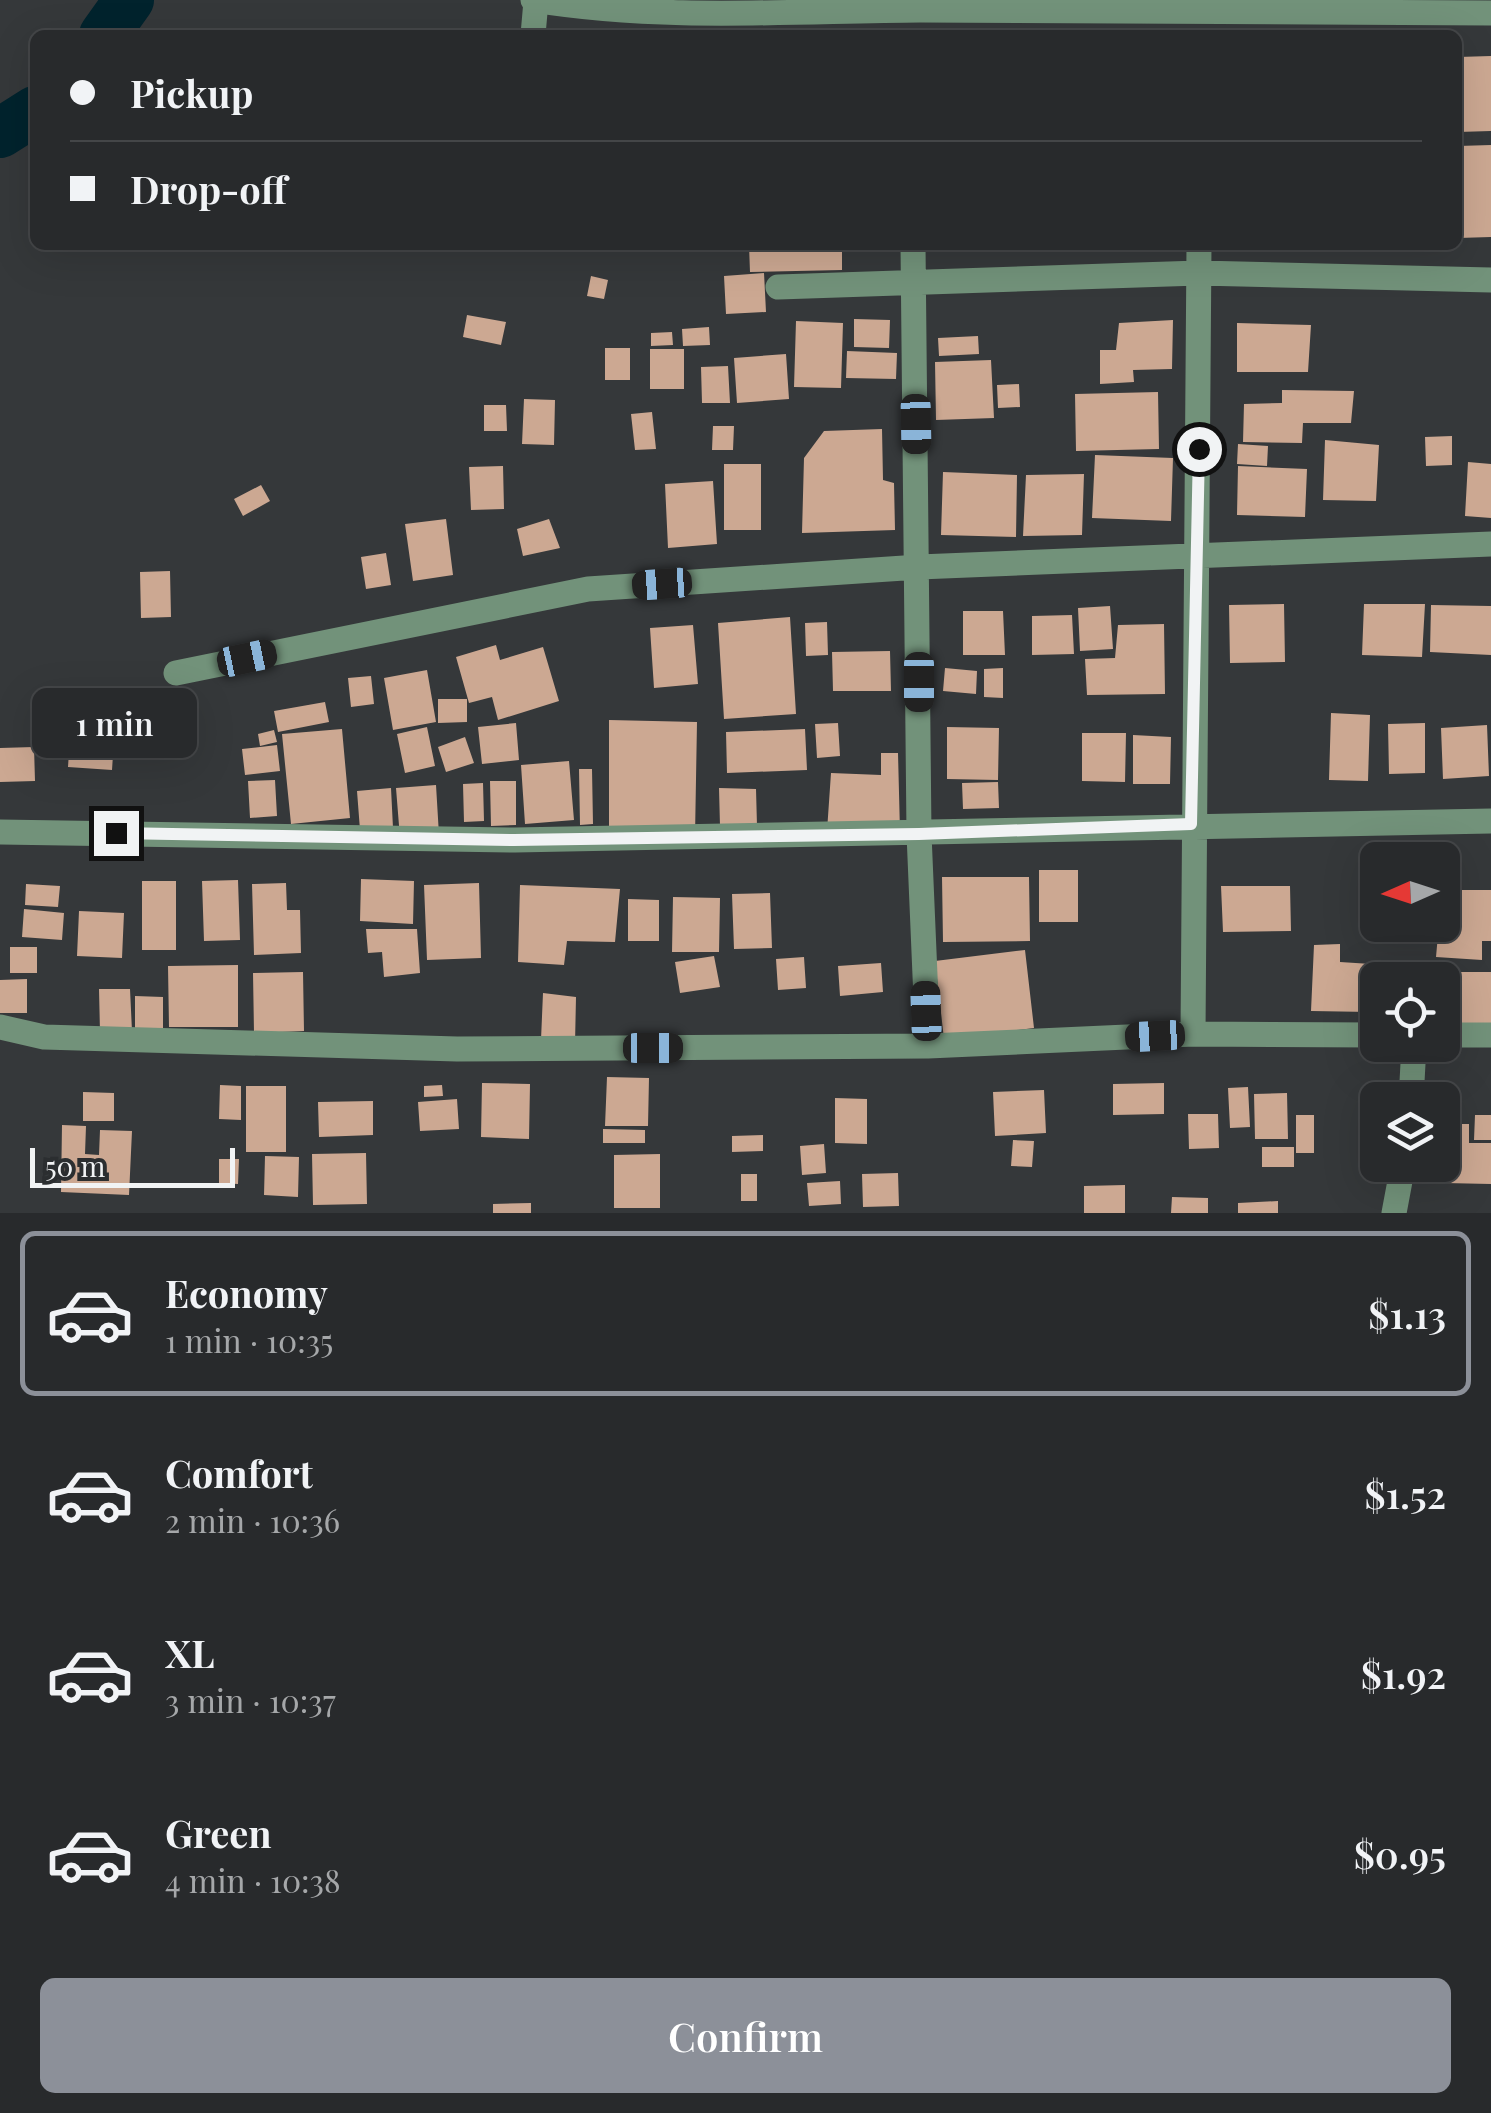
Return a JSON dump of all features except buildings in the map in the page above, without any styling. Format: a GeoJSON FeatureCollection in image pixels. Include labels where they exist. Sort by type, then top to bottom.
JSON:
{"type":"FeatureCollection","features":[{"type":"Feature","properties":{"kind":"street"},"geometry":{"type":"LineString","coordinates":[[533,30],[534,0],[620,12],[918,23],[1197,15],[1491,13]]}},
{"type":"Feature","properties":{"kind":"street"},"geometry":{"type":"LineString","coordinates":[[913,250],[919,834],[928,1046]]}},
{"type":"Feature","properties":{"kind":"street"},"geometry":{"type":"LineString","coordinates":[[1193,1034],[1191,824],[1200,555],[1199,250]]}},
{"type":"Feature","properties":{"kind":"street"},"geometry":{"type":"LineString","coordinates":[[778,287],[1199,273],[1491,280]]}},
{"type":"Feature","properties":{"kind":"street"},"geometry":{"type":"LineString","coordinates":[[176,674],[588,589],[919,568],[1491,544]]}},
{"type":"Feature","properties":{"kind":"street"},"geometry":{"type":"LineString","coordinates":[[0,832],[514,840],[1491,821]]}},
{"type":"Feature","properties":{"kind":"street"},"geometry":{"type":"LineString","coordinates":[[0,1026],[44,1037],[457,1049],[928,1046],[1193,1034],[1360,1034]]}},
{"type":"Feature","properties":{"kind":"street"},"geometry":{"type":"LineString","coordinates":[[1460,1035],[1491,1035]]}},
{"type":"Feature","properties":{"kind":"street"},"geometry":{"type":"LineString","coordinates":[[1394,1213],[1400,1182]]}},
{"type":"Feature","properties":{"kind":"waterway"},"geometry":{"type":"LineString","coordinates":[[108,30],[129,0]]}},
{"type":"Feature","properties":{"kind":"waterway"},"geometry":{"type":"LineString","coordinates":[[0,133],[30,114]]}},
{"type":"Feature","properties":{"kind":"route"},"geometry":{"type":"LineString","coordinates":[[116,833],[514,840],[919,834],[1191,824],[1200,555],[1199,449]]}}]}
